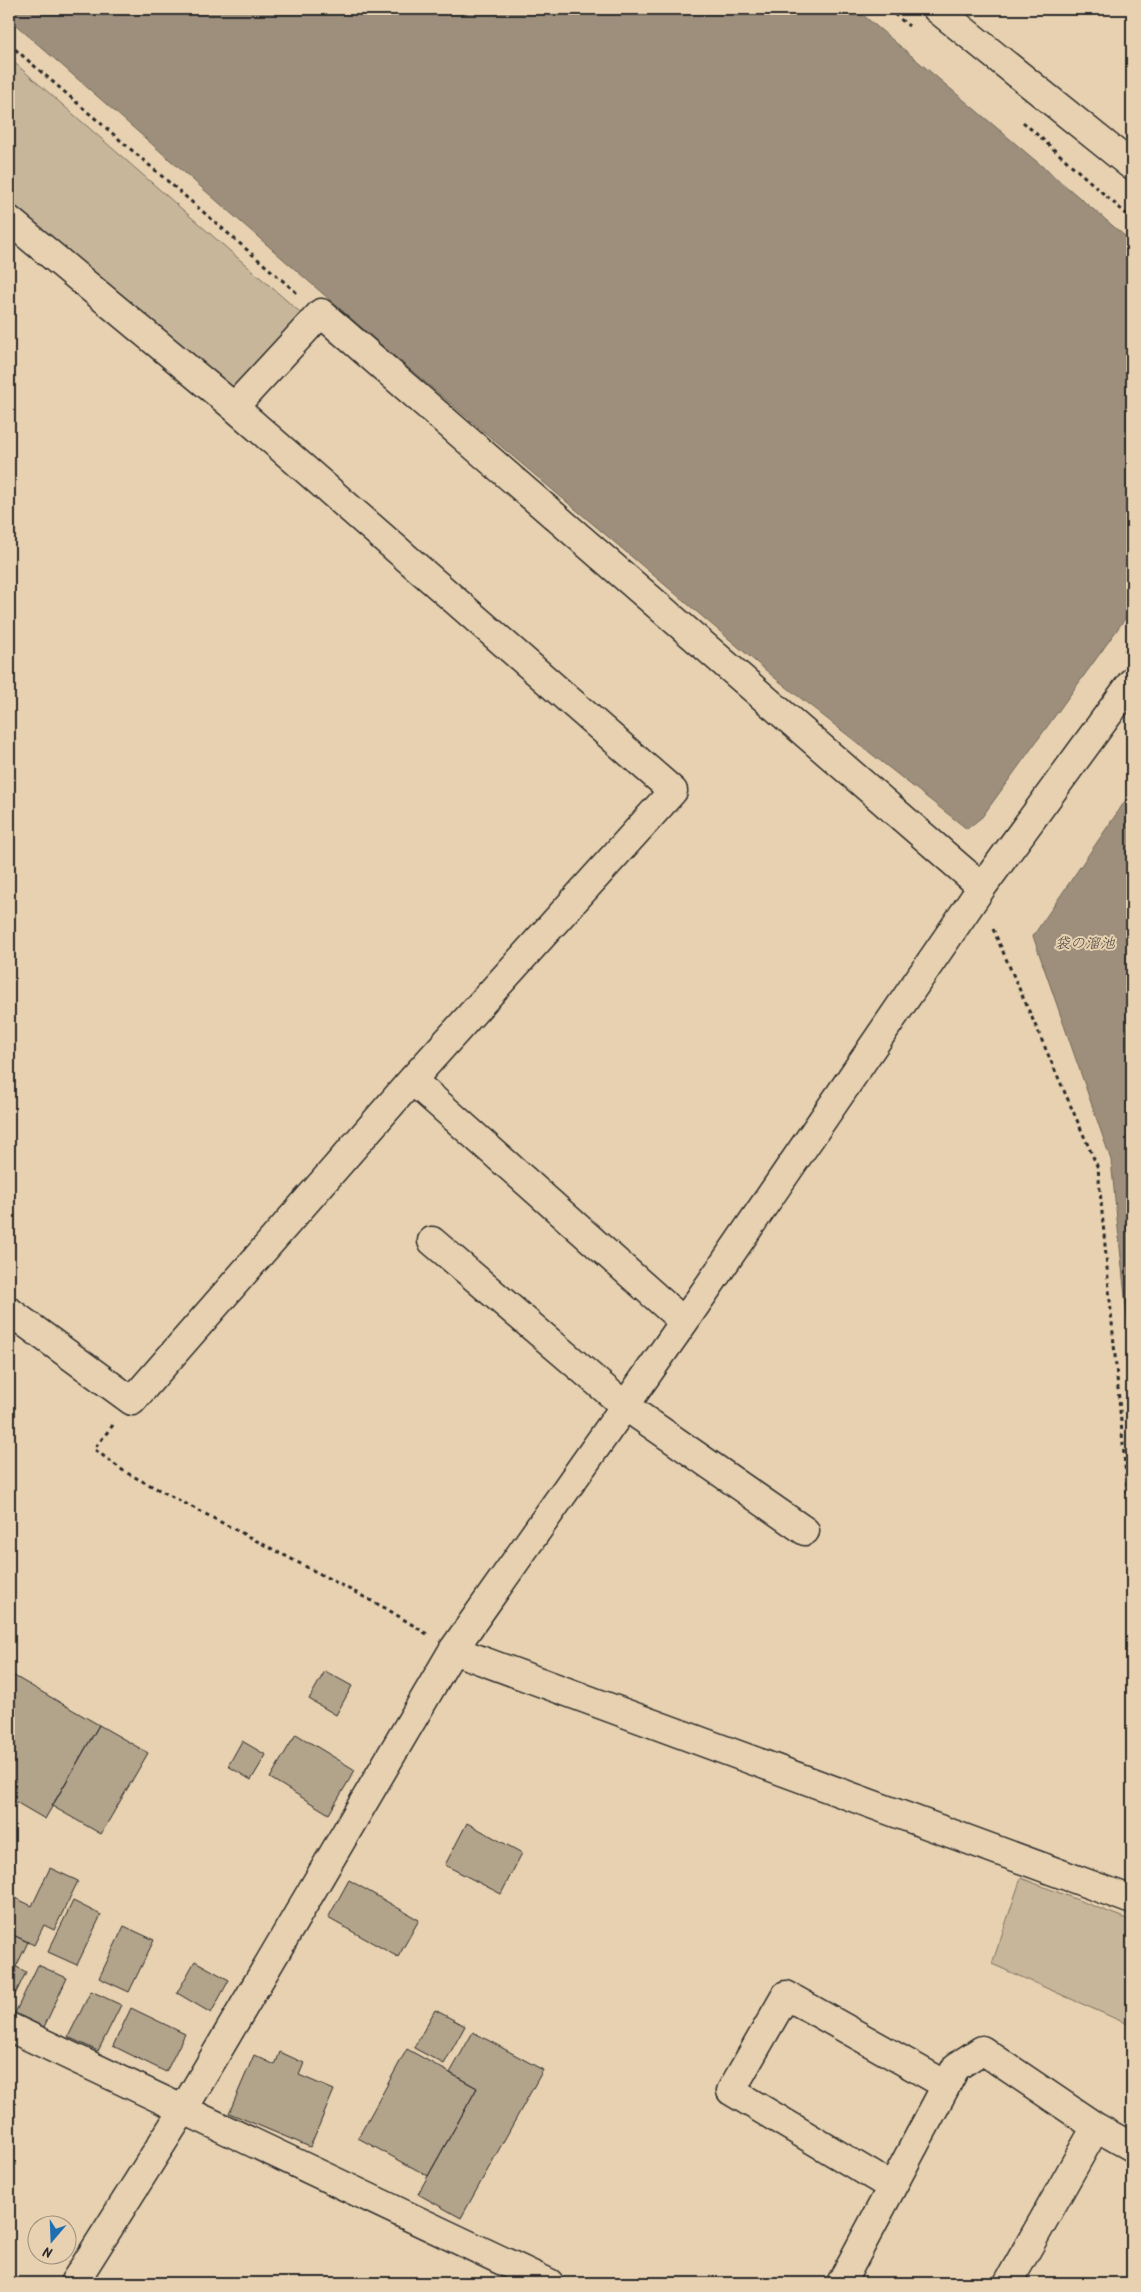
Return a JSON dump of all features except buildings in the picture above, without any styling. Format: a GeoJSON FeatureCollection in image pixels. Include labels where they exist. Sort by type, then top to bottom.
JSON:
{"type":"FeatureCollection","features":[{"type":"Feature","properties":{"kind":"street"},"geometry":{"type":"LineString","coordinates":[[937,9],[1132,166]]}},
{"type":"Feature","properties":{"kind":"street"},"geometry":{"type":"LineString","coordinates":[[9,220],[234,407],[673,791],[412,1080],[132,1401],[9,1311]]}},
{"type":"Feature","properties":{"kind":"street"},"geometry":{"type":"LineString","coordinates":[[234,407],[321,313],[982,887]]}},
{"type":"Feature","properties":{"kind":"street"},"geometry":{"type":"LineString","coordinates":[[74,2283],[183,2110],[453,1650],[684,1322],[982,887],[1132,682]]}},
{"type":"Feature","properties":{"kind":"street"},"geometry":{"type":"LineString","coordinates":[[412,1080],[684,1322]]}},
{"type":"Feature","properties":{"kind":"street"},"geometry":{"type":"LineString","coordinates":[[432,1241],[625,1406],[804,1532]]}},
{"type":"Feature","properties":{"kind":"street"},"geometry":{"type":"LineString","coordinates":[[453,1650],[1132,1900]]}},
{"type":"Feature","properties":{"kind":"street"},"geometry":{"type":"LineString","coordinates":[[892,2187],[731,2091],[786,1996],[946,2085]]}},
{"type":"Feature","properties":{"kind":"street"},"geometry":{"type":"LineString","coordinates":[[9,2027],[549,2283]]}},
{"type":"Feature","properties":{"kind":"street"},"geometry":{"type":"LineString","coordinates":[[841,2283],[956,2067],[982,2050],[1096,2127],[1132,2147]]}},
{"type":"Feature","properties":{"kind":"street"},"geometry":{"type":"LineString","coordinates":[[1008,2283],[1096,2127]]}},
{"type":"Feature","properties":{"kind":"path"},"geometry":{"type":"LineString","coordinates":[[888,9],[911,28]]}},
{"type":"Feature","properties":{"kind":"path"},"geometry":{"type":"LineString","coordinates":[[9,44],[321,313]]}},
{"type":"Feature","properties":{"kind":"path"},"geometry":{"type":"LineString","coordinates":[[1021,121],[1132,218]]}},
{"type":"Feature","properties":{"kind":"path"},"geometry":{"type":"LineString","coordinates":[[991,924],[1098,1168],[1132,1542]]}},
{"type":"Feature","properties":{"kind":"path"},"geometry":{"type":"LineString","coordinates":[[132,1401],[94,1449],[126,1472],[387,1609],[453,1650]]}},
{"type":"Feature","properties":{"kind":"shaded area"},"geometry":{"type":"Polygon","coordinates":[[[9,58],[302,314],[233,389],[9,204],[9,58]]]}},
{"type":"Feature","properties":{"kind":"shaded area"},"geometry":{"type":"Polygon","coordinates":[[[1021,1878],[1132,1921],[1132,2026],[992,1964],[1021,1878]]]}},
{"type":"Feature","properties":{"kind":"water"},"geometry":{"type":"Polygon","coordinates":[[[9,9],[856,9],[1132,242],[1132,609],[982,817],[967,829],[775,678],[386,349],[9,19],[9,9]]]}},
{"type":"Feature","properties":{"kind":"water","name":"袋の溜池"},"geometry":{"type":"Polygon","coordinates":[[[1132,791],[1132,1365],[1111,1160],[1033,936],[1132,791]]]}}]}
